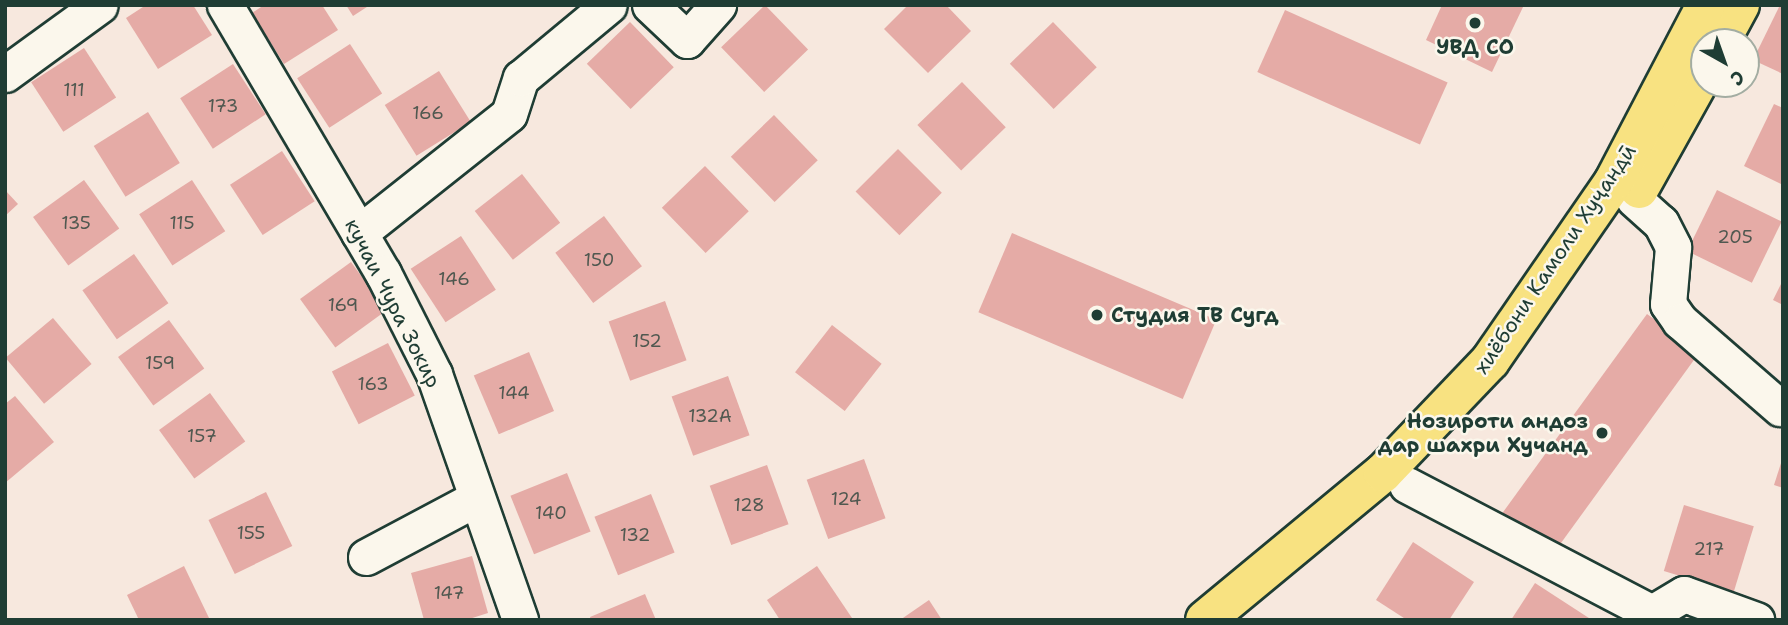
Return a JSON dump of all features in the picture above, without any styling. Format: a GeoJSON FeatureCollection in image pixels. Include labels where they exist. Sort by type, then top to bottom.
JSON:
{"type":"FeatureCollection","features":[{"type":"Feature","properties":{"kind":"main road","name":"хиёбони Камоли Хуҷандӣ"},"geometry":{"type":"LineString","coordinates":[[1205,620],[1383,472],[1490,361],[1614,181],[1706,5]]}},
{"type":"Feature","properties":{"kind":"main road"},"geometry":{"type":"LineString","coordinates":[[1728,28],[1740,5]]}},
{"type":"Feature","properties":{"kind":"main road","name":"хиёбони Камоли Хуҷандӣ"},"geometry":{"type":"LineString","coordinates":[[1243,620],[1407,485],[1519,358],[1634,199],[1690,97]]}},
{"type":"Feature","properties":{"kind":"street"},"geometry":{"type":"LineString","coordinates":[[5,74],[100,5]]}},
{"type":"Feature","properties":{"kind":"street","name":"кучаи Чура Зокир"},"geometry":{"type":"LineString","coordinates":[[225,5],[359,233],[434,374],[475,499],[520,620]]}},
{"type":"Feature","properties":{"kind":"street"},"geometry":{"type":"LineString","coordinates":[[359,233],[509,114],[521,78],[609,5]]}},
{"type":"Feature","properties":{"kind":"street"},"geometry":{"type":"LineString","coordinates":[[650,5],[687,40],[718,5]]}},
{"type":"Feature","properties":{"kind":"street"},"geometry":{"type":"LineString","coordinates":[[1634,199],[1661,223],[1673,247],[1668,304],[1680,321],[1780,408]]}},
{"type":"Feature","properties":{"kind":"street"},"geometry":{"type":"LineString","coordinates":[[1407,485],[1652,613],[1684,594],[1756,620]]}},
{"type":"Feature","properties":{"kind":"street"},"geometry":{"type":"LineString","coordinates":[[366,557],[475,499]]}},
{"type":"Feature","properties":{"kind":"building"},"geometry":{"type":"Polygon","coordinates":[[[146,5],[193,5],[212,35],[158,69],[126,18],[146,5]]]}},
{"type":"Feature","properties":{"kind":"building"},"geometry":{"type":"Polygon","coordinates":[[[264,5],[322,5],[338,30],[284,64],[252,13],[264,5]]]}},
{"type":"Feature","properties":{"kind":"building"},"geometry":{"type":"Polygon","coordinates":[[[346,5],[370,5],[353,16],[346,5]]]}},
{"type":"Feature","properties":{"kind":"building"},"geometry":{"type":"Polygon","coordinates":[[[765,5],[808,50],[764,92],[721,47],[765,5]]]}},
{"type":"Feature","properties":{"kind":"building"},"geometry":{"type":"Polygon","coordinates":[[[908,5],[946,5],[971,31],[928,73],[884,29],[908,5]]]}},
{"type":"Feature","properties":{"kind":"building","name":"УВД СО"},"geometry":{"type":"Polygon","coordinates":[[[1442,5],[1524,5],[1492,72],[1426,40],[1442,5]]]}},
{"type":"Feature","properties":{"kind":"building"},"geometry":{"type":"Polygon","coordinates":[[[1780,5],[1783,5],[1783,74],[1760,63],[1760,46],[1780,5]]]}},
{"type":"Feature","properties":{"kind":"building"},"geometry":{"type":"Polygon","coordinates":[[[1285,10],[1448,82],[1420,145],[1257,72],[1285,10]]]}},
{"type":"Feature","properties":{"kind":"building"},"geometry":{"type":"Polygon","coordinates":[[[630,22],[674,67],[631,109],[587,64],[630,22]]]}},
{"type":"Feature","properties":{"kind":"building"},"geometry":{"type":"Polygon","coordinates":[[[1053,22],[1097,67],[1054,109],[1010,64],[1053,22]]]}},
{"type":"Feature","properties":{"kind":"building"},"geometry":{"type":"Polygon","coordinates":[[[350,44],[382,93],[329,128],[297,78],[350,44]]]}},
{"type":"Feature","properties":{"kind":"building"},"geometry":{"type":"Polygon","coordinates":[[[84,48],[116,97],[63,132],[31,82],[84,48]]]}},
{"type":"Feature","properties":{"kind":"building"},"geometry":{"type":"Polygon","coordinates":[[[233,64],[266,114],[213,149],[180,98],[233,64]]]}},
{"type":"Feature","properties":{"kind":"building"},"geometry":{"type":"Polygon","coordinates":[[[439,71],[471,122],[417,156],[385,105],[439,71]]]}},
{"type":"Feature","properties":{"kind":"building"},"geometry":{"type":"Polygon","coordinates":[[[962,82],[1006,127],[961,170],[917,125],[962,82]]]}},
{"type":"Feature","properties":{"kind":"building"},"geometry":{"type":"Polygon","coordinates":[[[1774,104],[1783,108],[1783,185],[1744,166],[1774,104]]]}},
{"type":"Feature","properties":{"kind":"building"},"geometry":{"type":"Polygon","coordinates":[[[148,112],[180,163],[126,197],[94,146],[148,112]]]}},
{"type":"Feature","properties":{"kind":"building"},"geometry":{"type":"Polygon","coordinates":[[[774,115],[818,160],[775,202],[731,157],[774,115]]]}},
{"type":"Feature","properties":{"kind":"building"},"geometry":{"type":"Polygon","coordinates":[[[898,149],[942,193],[899,235],[856,191],[898,149]]]}},
{"type":"Feature","properties":{"kind":"building"},"geometry":{"type":"Polygon","coordinates":[[[282,151],[315,201],[263,235],[230,185],[282,151]]]}},
{"type":"Feature","properties":{"kind":"building"},"geometry":{"type":"Polygon","coordinates":[[[705,166],[749,211],[706,253],[662,208],[705,166]]]}},
{"type":"Feature","properties":{"kind":"building"},"geometry":{"type":"Polygon","coordinates":[[[522,174],[560,223],[513,260],[475,211],[522,174]]]}},
{"type":"Feature","properties":{"kind":"building"},"geometry":{"type":"Polygon","coordinates":[[[84,180],[119,229],[68,266],[33,217],[84,180]]]}},
{"type":"Feature","properties":{"kind":"building"},"geometry":{"type":"Polygon","coordinates":[[[192,180],[225,231],[172,265],[139,214],[192,180]]]}},
{"type":"Feature","properties":{"kind":"building"},"geometry":{"type":"Polygon","coordinates":[[[5,190],[18,204],[5,216],[5,190]]]}},
{"type":"Feature","properties":{"kind":"building"},"geometry":{"type":"Polygon","coordinates":[[[1717,190],[1782,222],[1752,283],[1687,251],[1717,190]]]}},
{"type":"Feature","properties":{"kind":"building"},"geometry":{"type":"Polygon","coordinates":[[[604,216],[642,266],[593,303],[555,253],[604,216]]]}},
{"type":"Feature","properties":{"kind":"building","name":"Студия ТВ Сугд"},"geometry":{"type":"Polygon","coordinates":[[[1012,233],[1216,320],[1183,399],[978,312],[1012,233]]]}},
{"type":"Feature","properties":{"kind":"building"},"geometry":{"type":"Polygon","coordinates":[[[461,236],[496,290],[446,322],[411,269],[461,236]]]}},
{"type":"Feature","properties":{"kind":"building"},"geometry":{"type":"Polygon","coordinates":[[[134,254],[168,303],[117,339],[82,290],[134,254]]]}},
{"type":"Feature","properties":{"kind":"building"},"geometry":{"type":"Polygon","coordinates":[[[351,262],[386,311],[335,348],[300,299],[351,262]]]}},
{"type":"Feature","properties":{"kind":"building"},"geometry":{"type":"Polygon","coordinates":[[[1783,280],[1783,305],[1773,300],[1783,280]]]}},
{"type":"Feature","properties":{"kind":"building"},"geometry":{"type":"Polygon","coordinates":[[[665,301],[687,360],[630,381],[609,322],[665,301]]]}},
{"type":"Feature","properties":{"kind":"building","name":"Нозироти андоз дар шахри Хучанд"},"geometry":{"type":"Polygon","coordinates":[[[1647,314],[1700,352],[1555,551],[1502,513],[1647,314]]]}},
{"type":"Feature","properties":{"kind":"building"},"geometry":{"type":"Polygon","coordinates":[[[53,318],[92,364],[44,404],[6,358],[53,318]]]}},
{"type":"Feature","properties":{"kind":"building"},"geometry":{"type":"Polygon","coordinates":[[[169,320],[204,369],[153,406],[118,357],[169,320]]]}},
{"type":"Feature","properties":{"kind":"building"},"geometry":{"type":"Polygon","coordinates":[[[832,325],[882,364],[845,411],[795,372],[832,325]]]}},
{"type":"Feature","properties":{"kind":"building"},"geometry":{"type":"Polygon","coordinates":[[[388,343],[415,396],[359,424],[332,372],[388,343]]]}},
{"type":"Feature","properties":{"kind":"building"},"geometry":{"type":"Polygon","coordinates":[[[529,352],[554,411],[499,434],[474,375],[529,352]]]}},
{"type":"Feature","properties":{"kind":"building"},"geometry":{"type":"Polygon","coordinates":[[[728,376],[750,435],[693,456],[672,397],[728,376]]]}},
{"type":"Feature","properties":{"kind":"building"},"geometry":{"type":"Polygon","coordinates":[[[210,393],[245,442],[194,479],[159,430],[210,393]]]}},
{"type":"Feature","properties":{"kind":"building"},"geometry":{"type":"Polygon","coordinates":[[[15,396],[54,442],[5,483],[5,404],[15,396]]]}},
{"type":"Feature","properties":{"kind":"building"},"geometry":{"type":"Polygon","coordinates":[[[864,459],[886,518],[828,539],[807,480],[864,459]]]}},
{"type":"Feature","properties":{"kind":"building"},"geometry":{"type":"Polygon","coordinates":[[[1783,460],[1783,488],[1774,485],[1783,460]]]}},
{"type":"Feature","properties":{"kind":"building"},"geometry":{"type":"Polygon","coordinates":[[[767,465],[789,524],[731,545],[710,486],[767,465]]]}},
{"type":"Feature","properties":{"kind":"building"},"geometry":{"type":"Polygon","coordinates":[[[567,473],[591,531],[534,554],[510,496],[567,473]]]}},
{"type":"Feature","properties":{"kind":"building"},"geometry":{"type":"Polygon","coordinates":[[[266,492],[292,546],[235,574],[208,520],[266,492]]]}},
{"type":"Feature","properties":{"kind":"building"},"geometry":{"type":"Polygon","coordinates":[[[651,494],[675,552],[618,575],[594,517],[651,494]]]}},
{"type":"Feature","properties":{"kind":"building"},"geometry":{"type":"Polygon","coordinates":[[[1684,505],[1754,526],[1734,592],[1664,571],[1684,505]]]}},
{"type":"Feature","properties":{"kind":"building"},"geometry":{"type":"Polygon","coordinates":[[[1413,542],[1474,582],[1449,620],[1407,620],[1376,600],[1413,542]]]}},
{"type":"Feature","properties":{"kind":"building"},"geometry":{"type":"Polygon","coordinates":[[[472,556],[488,613],[466,620],[424,620],[411,573],[472,556]]]}},
{"type":"Feature","properties":{"kind":"building"},"geometry":{"type":"Polygon","coordinates":[[[184,566],[210,620],[139,620],[127,595],[184,566]]]}},
{"type":"Feature","properties":{"kind":"building"},"geometry":{"type":"Polygon","coordinates":[[[817,566],[852,618],[780,620],[767,600],[817,566]]]}},
{"type":"Feature","properties":{"kind":"building"},"geometry":{"type":"Polygon","coordinates":[[[1535,583],[1592,620],[1511,620],[1535,583]]]}},
{"type":"Feature","properties":{"kind":"building"},"geometry":{"type":"Polygon","coordinates":[[[645,594],[656,620],[591,620],[590,617],[645,594]]]}},
{"type":"Feature","properties":{"kind":"building"},"geometry":{"type":"Polygon","coordinates":[[[929,600],[942,620],[900,620],[929,600]]]}},
{"type":"Feature","properties":{"kind":"place","name":"УВД СО"},"geometry":{"type":"Point","coordinates":[1475,23]}},
{"type":"Feature","properties":{"kind":"place","name":"Студия ТВ Сугд"},"geometry":{"type":"Point","coordinates":[1097,315]}},
{"type":"Feature","properties":{"kind":"place","name":"Нозироти андоз дар шахри Хучанд"},"geometry":{"type":"Point","coordinates":[1602,433]}}]}
